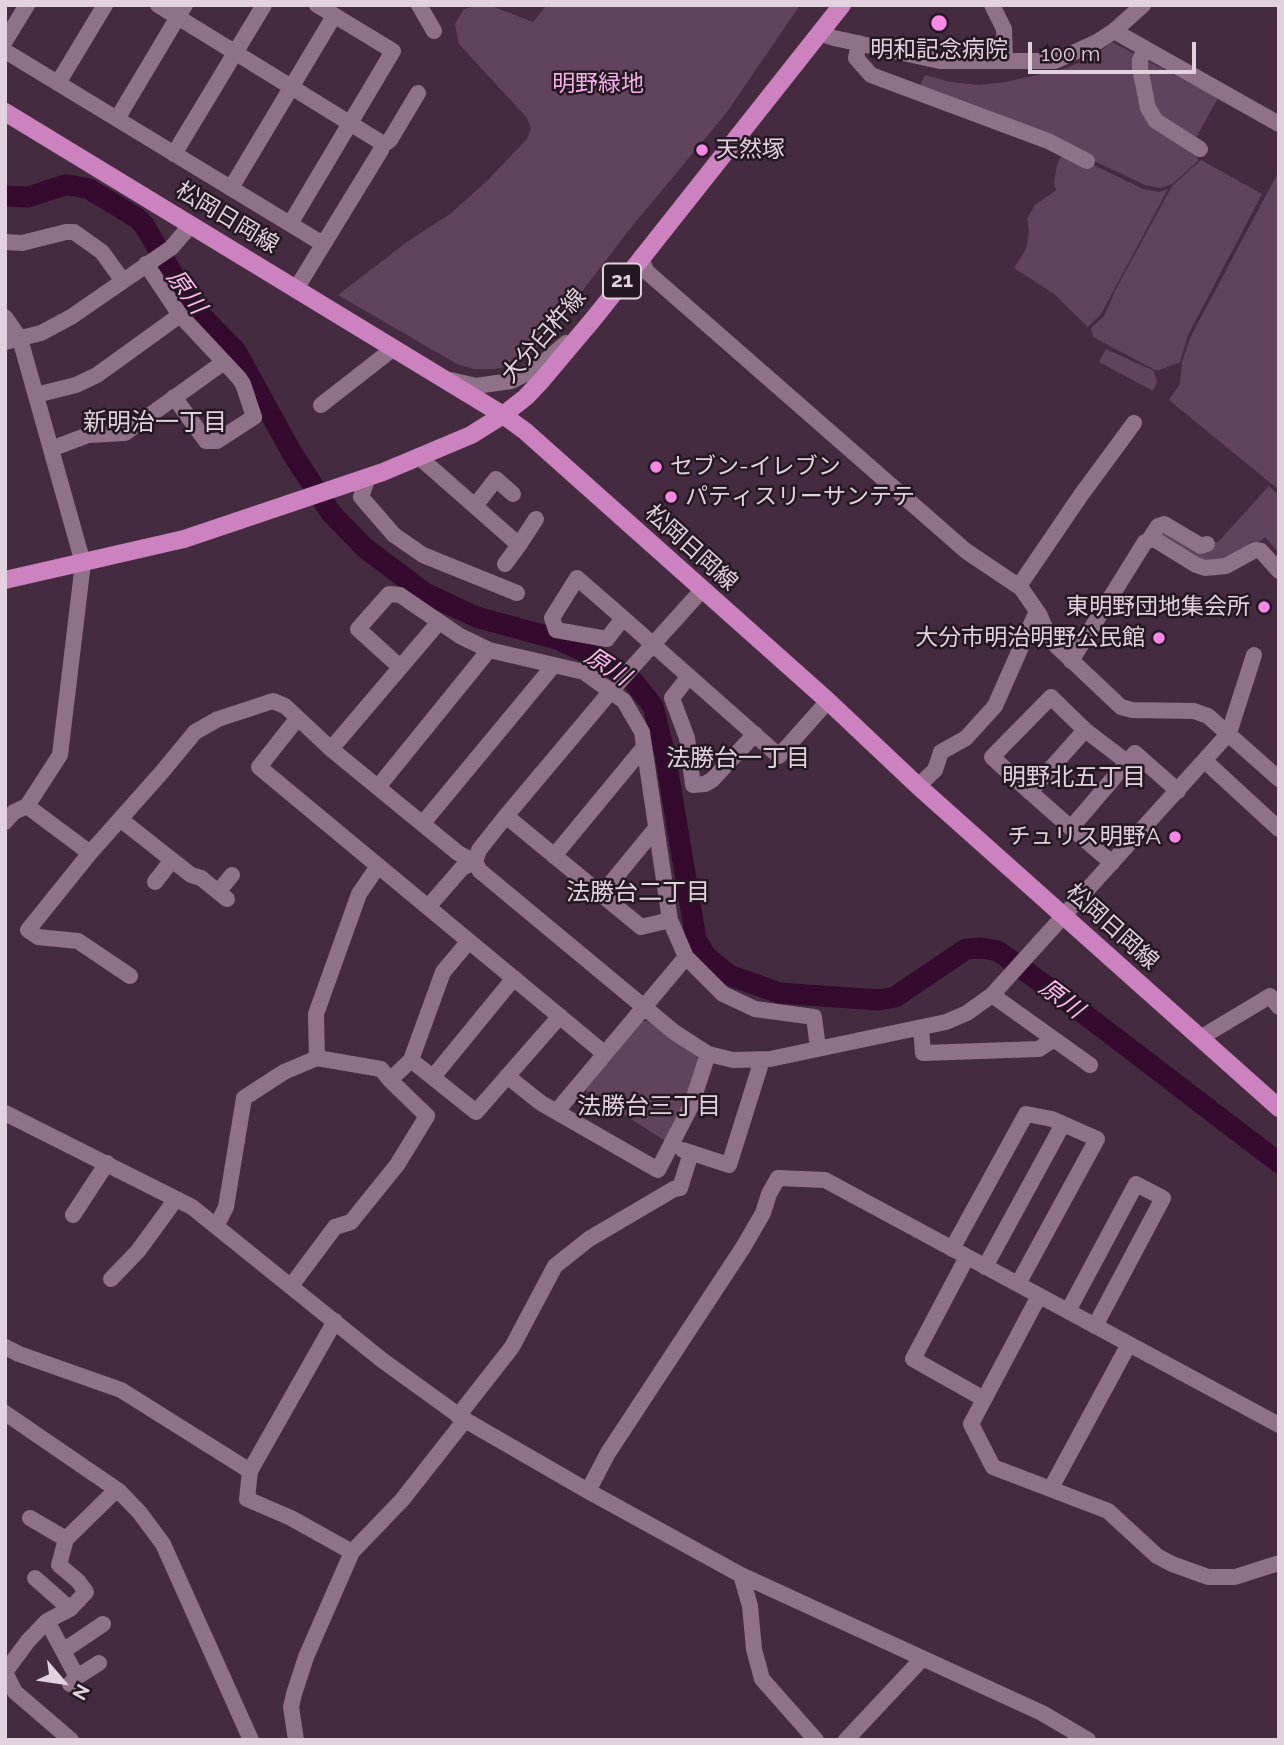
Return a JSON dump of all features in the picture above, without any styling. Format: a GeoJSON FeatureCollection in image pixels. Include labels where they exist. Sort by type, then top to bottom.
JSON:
{"type":"FeatureCollection","features":[{"type":"Feature","properties":{"kind":"main road","name":"大分臼杵線"},"geometry":{"type":"LineString","coordinates":[[5,580],[184,539],[368,477],[471,435],[503,415],[542,380],[842,5]]}},
{"type":"Feature","properties":{"kind":"main road","name":"松岡日岡線"},"geometry":{"type":"LineString","coordinates":[[5,112],[503,415],[525,432],[1279,1108]]}},
{"type":"Feature","properties":{"kind":"street"},"geometry":{"type":"LineString","coordinates":[[5,41],[27,5]]}},
{"type":"Feature","properties":{"kind":"street"},"geometry":{"type":"LineString","coordinates":[[58,83],[105,5]]}},
{"type":"Feature","properties":{"kind":"street"},"geometry":{"type":"LineString","coordinates":[[158,5],[181,11],[235,52],[383,145]]}},
{"type":"Feature","properties":{"kind":"street"},"geometry":{"type":"LineString","coordinates":[[174,154],[264,5]]}},
{"type":"Feature","properties":{"kind":"street"},"geometry":{"type":"LineString","coordinates":[[290,224],[393,51],[317,5]]}},
{"type":"Feature","properties":{"kind":"street"},"geometry":{"type":"LineString","coordinates":[[419,5],[434,31]]}},
{"type":"Feature","properties":{"kind":"street"},"geometry":{"type":"LineString","coordinates":[[992,5],[1004,29],[1005,60]]}},
{"type":"Feature","properties":{"kind":"street"},"geometry":{"type":"LineString","coordinates":[[819,33],[940,61],[1055,61],[1114,31],[1143,5]]}},
{"type":"Feature","properties":{"kind":"street"},"geometry":{"type":"LineString","coordinates":[[117,119],[181,11]]}},
{"type":"Feature","properties":{"kind":"street"},"geometry":{"type":"LineString","coordinates":[[231,188],[334,16]]}},
{"type":"Feature","properties":{"kind":"street"},"geometry":{"type":"LineString","coordinates":[[1114,31],[1279,124]]}},
{"type":"Feature","properties":{"kind":"street"},"geometry":{"type":"LineString","coordinates":[[859,43],[856,58],[872,75],[1048,141],[1087,161]]}},
{"type":"Feature","properties":{"kind":"street"},"geometry":{"type":"LineString","coordinates":[[1145,49],[1140,60],[1140,76],[1148,108],[1156,121],[1200,149]]}},
{"type":"Feature","properties":{"kind":"street"},"geometry":{"type":"LineString","coordinates":[[5,51],[323,244]]}},
{"type":"Feature","properties":{"kind":"street"},"geometry":{"type":"LineString","coordinates":[[296,289],[383,145],[390,140],[418,93]]}},
{"type":"Feature","properties":{"kind":"street"},"geometry":{"type":"LineString","coordinates":[[13,341],[41,333],[71,317],[171,248],[191,225]]}},
{"type":"Feature","properties":{"kind":"street"},"geometry":{"type":"LineString","coordinates":[[5,242],[22,243],[74,232],[102,252],[123,281]]}},
{"type":"Feature","properties":{"kind":"street"},"geometry":{"type":"LineString","coordinates":[[641,257],[646,271],[966,551],[1019,586],[1037,611],[1051,641],[1121,707],[1132,710],[1194,711],[1208,716],[1279,779]]}},
{"type":"Feature","properties":{"kind":"street"},"geometry":{"type":"LineString","coordinates":[[147,263],[180,315],[243,384],[254,417],[217,441],[206,441],[174,397]]}},
{"type":"Feature","properties":{"kind":"street"},"geometry":{"type":"LineString","coordinates":[[36,395],[76,385],[97,375],[180,315]]}},
{"type":"Feature","properties":{"kind":"street"},"geometry":{"type":"LineString","coordinates":[[5,317],[36,395],[83,563],[60,755],[27,806],[5,822]]}},
{"type":"Feature","properties":{"kind":"street"},"geometry":{"type":"LineString","coordinates":[[436,374],[458,383],[476,386],[511,381],[537,368],[594,317]]}},
{"type":"Feature","properties":{"kind":"street"},"geometry":{"type":"LineString","coordinates":[[321,405],[394,348]]}},
{"type":"Feature","properties":{"kind":"street"},"geometry":{"type":"LineString","coordinates":[[51,449],[89,435],[125,433],[224,362]]}},
{"type":"Feature","properties":{"kind":"street"},"geometry":{"type":"LineString","coordinates":[[1019,586],[1134,423]]}},
{"type":"Feature","properties":{"kind":"street"},"geometry":{"type":"LineString","coordinates":[[419,457],[519,545]]}},
{"type":"Feature","properties":{"kind":"street"},"geometry":{"type":"LineString","coordinates":[[368,477],[361,497],[394,535],[424,555],[517,593]]}},
{"type":"Feature","properties":{"kind":"street"},"geometry":{"type":"LineString","coordinates":[[475,506],[496,479],[513,494]]}},
{"type":"Feature","properties":{"kind":"street"},"geometry":{"type":"LineString","coordinates":[[505,564],[536,519]]}},
{"type":"Feature","properties":{"kind":"street"},"geometry":{"type":"LineString","coordinates":[[1149,540],[1158,526],[1164,524],[1201,546],[1207,544]]}},
{"type":"Feature","properties":{"kind":"street"},"geometry":{"type":"LineString","coordinates":[[1071,661],[1145,542],[1149,540],[1154,538],[1205,568],[1226,566],[1255,550],[1261,551],[1279,571]]}},
{"type":"Feature","properties":{"kind":"street"},"geometry":{"type":"LineString","coordinates":[[623,618],[607,639],[556,630],[552,618],[578,578],[779,756],[828,701]]}},
{"type":"Feature","properties":{"kind":"street"},"geometry":{"type":"LineString","coordinates":[[428,907],[462,868],[475,862],[479,850],[506,816],[615,687],[702,590]]}},
{"type":"Feature","properties":{"kind":"street"},"geometry":{"type":"LineString","coordinates":[[400,667],[358,629],[389,594],[400,595],[460,636],[489,650],[584,673],[615,687],[642,732],[670,920],[686,957],[723,994],[755,1009],[814,1017],[818,1048]]}},
{"type":"Feature","properties":{"kind":"street"},"geometry":{"type":"LineString","coordinates":[[918,786],[935,770],[941,752],[966,738],[995,706],[1037,611]]}},
{"type":"Feature","properties":{"kind":"street"},"geometry":{"type":"LineString","coordinates":[[331,749],[439,622]]}},
{"type":"Feature","properties":{"kind":"street"},"geometry":{"type":"LineString","coordinates":[[378,787],[489,650]]}},
{"type":"Feature","properties":{"kind":"street"},"geometry":{"type":"LineString","coordinates":[[130,976],[78,941],[38,937],[27,930],[195,732],[218,719],[273,701],[285,706],[331,749],[458,853],[475,862],[480,871],[643,1008],[708,1054],[733,1060],[762,1060],[946,1022],[967,1013],[992,995],[1229,733],[1254,655]]}},
{"type":"Feature","properties":{"kind":"street"},"geometry":{"type":"LineString","coordinates":[[423,822],[554,665]]}},
{"type":"Feature","properties":{"kind":"street"},"geometry":{"type":"LineString","coordinates":[[689,676],[672,698],[687,738],[693,785],[712,780],[755,734]]}},
{"type":"Feature","properties":{"kind":"street"},"geometry":{"type":"LineString","coordinates":[[1112,863],[992,757],[1051,697],[1085,730],[1127,762]]}},
{"type":"Feature","properties":{"kind":"street"},"geometry":{"type":"LineString","coordinates":[[297,719],[259,767],[605,1054]]}},
{"type":"Feature","properties":{"kind":"street"},"geometry":{"type":"LineString","coordinates":[[1031,792],[1085,730]]}},
{"type":"Feature","properties":{"kind":"street"},"geometry":{"type":"LineString","coordinates":[[554,856],[644,747]]}},
{"type":"Feature","properties":{"kind":"street"},"geometry":{"type":"LineString","coordinates":[[1071,828],[1135,753],[1178,791]]}},
{"type":"Feature","properties":{"kind":"street"},"geometry":{"type":"LineString","coordinates":[[1205,761],[1279,829]]}},
{"type":"Feature","properties":{"kind":"street"},"geometry":{"type":"LineString","coordinates":[[27,806],[90,853]]}},
{"type":"Feature","properties":{"kind":"street"},"geometry":{"type":"LineString","coordinates":[[506,816],[640,927],[670,920]]}},
{"type":"Feature","properties":{"kind":"street"},"geometry":{"type":"LineString","coordinates":[[120,819],[191,875],[201,878],[222,895],[232,876]]}},
{"type":"Feature","properties":{"kind":"street"},"geometry":{"type":"LineString","coordinates":[[601,895],[656,828]]}},
{"type":"Feature","properties":{"kind":"street"},"geometry":{"type":"LineString","coordinates":[[155,882],[172,860]]}},
{"type":"Feature","properties":{"kind":"street"},"geometry":{"type":"LineString","coordinates":[[317,1058],[316,1014],[359,894],[378,866]]}},
{"type":"Feature","properties":{"kind":"street"},"geometry":{"type":"LineString","coordinates":[[390,1080],[411,1060],[443,972],[469,941]]}},
{"type":"Feature","properties":{"kind":"street"},"geometry":{"type":"LineString","coordinates":[[557,1111],[686,957]]}},
{"type":"Feature","properties":{"kind":"street"},"geometry":{"type":"LineString","coordinates":[[433,1077],[514,978]]}},
{"type":"Feature","properties":{"kind":"street"},"geometry":{"type":"LineString","coordinates":[[992,995],[1090,1065]]}},
{"type":"Feature","properties":{"kind":"street"},"geometry":{"type":"LineString","coordinates":[[1200,1038],[1276,997]]}},
{"type":"Feature","properties":{"kind":"street"},"geometry":{"type":"LineString","coordinates":[[411,1060],[476,1112],[559,1016]]}},
{"type":"Feature","properties":{"kind":"street"},"geometry":{"type":"LineString","coordinates":[[921,1028],[923,1053],[1039,1049],[1054,1039]]}},
{"type":"Feature","properties":{"kind":"street"},"geometry":{"type":"LineString","coordinates":[[507,1076],[541,1103],[658,1170],[691,1107],[708,1054]]}},
{"type":"Feature","properties":{"kind":"street"},"geometry":{"type":"LineString","coordinates":[[216,1225],[226,1207],[244,1098],[284,1072],[317,1058],[381,1069],[427,1116],[397,1165],[351,1222],[335,1227],[291,1286]]}},
{"type":"Feature","properties":{"kind":"street"},"geometry":{"type":"LineString","coordinates":[[670,1146],[729,1165],[762,1060]]}},
{"type":"Feature","properties":{"kind":"street"},"geometry":{"type":"LineString","coordinates":[[5,1113],[176,1199],[216,1225],[382,1360],[461,1418],[741,1575],[1042,1713],[1088,1740]]}},
{"type":"Feature","properties":{"kind":"street"},"geometry":{"type":"LineString","coordinates":[[984,1399],[913,1359],[1026,1114],[1063,1124],[1097,1139],[1018,1284]]}},
{"type":"Feature","properties":{"kind":"street"},"geometry":{"type":"LineString","coordinates":[[985,1267],[1063,1124]]}},
{"type":"Feature","properties":{"kind":"street"},"geometry":{"type":"LineString","coordinates":[[296,1740],[291,1707],[294,1694],[306,1657],[352,1552],[401,1500],[512,1347],[555,1266],[589,1239],[680,1188],[691,1153]]}},
{"type":"Feature","properties":{"kind":"street"},"geometry":{"type":"LineString","coordinates":[[73,1215],[107,1163]]}},
{"type":"Feature","properties":{"kind":"street"},"geometry":{"type":"LineString","coordinates":[[588,1491],[608,1453],[744,1246],[763,1213],[778,1178],[825,1180],[1279,1425]]}},
{"type":"Feature","properties":{"kind":"street"},"geometry":{"type":"LineString","coordinates":[[1068,1311],[1136,1184],[1163,1198],[1095,1326]]}},
{"type":"Feature","properties":{"kind":"street"},"geometry":{"type":"LineString","coordinates":[[111,1279],[138,1251],[176,1199]]}},
{"type":"Feature","properties":{"kind":"street"},"geometry":{"type":"LineString","coordinates":[[1039,1296],[971,1424],[993,1467],[1108,1511],[1157,1556],[1208,1577],[1235,1577],[1279,1563]]}},
{"type":"Feature","properties":{"kind":"street"},"geometry":{"type":"LineString","coordinates":[[335,1321],[250,1471],[247,1499],[291,1518],[352,1552]]}},
{"type":"Feature","properties":{"kind":"street"},"geometry":{"type":"LineString","coordinates":[[1051,1488],[1129,1344]]}},
{"type":"Feature","properties":{"kind":"street"},"geometry":{"type":"LineString","coordinates":[[5,1347],[121,1390],[250,1471]]}},
{"type":"Feature","properties":{"kind":"street"},"geometry":{"type":"LineString","coordinates":[[5,1413],[119,1491],[140,1513],[163,1544],[251,1740]]}},
{"type":"Feature","properties":{"kind":"street"},"geometry":{"type":"LineString","coordinates":[[71,1740],[15,1692],[5,1672],[47,1621],[70,1609],[86,1592],[78,1581],[59,1565],[66,1539],[111,1495],[119,1491]]}},
{"type":"Feature","properties":{"kind":"street"},"geometry":{"type":"LineString","coordinates":[[30,1518],[66,1539]]}},
{"type":"Feature","properties":{"kind":"street"},"geometry":{"type":"LineString","coordinates":[[741,1575],[750,1606],[754,1649],[762,1679],[816,1740]]}},
{"type":"Feature","properties":{"kind":"street"},"geometry":{"type":"LineString","coordinates":[[35,1578],[70,1609]]}},
{"type":"Feature","properties":{"kind":"street"},"geometry":{"type":"LineString","coordinates":[[47,1621],[74,1680],[99,1663]]}},
{"type":"Feature","properties":{"kind":"street"},"geometry":{"type":"LineString","coordinates":[[63,1651],[103,1624]]}},
{"type":"Feature","properties":{"kind":"street"},"geometry":{"type":"LineString","coordinates":[[846,1740],[922,1659]]}},
{"type":"Feature","properties":{"kind":"green space","name":"明野緑地"},"geometry":{"type":"Polygon","coordinates":[[[478,5],[492,6],[533,22],[547,5],[800,5],[727,112],[629,230],[561,319],[529,356],[510,366],[494,369],[474,369],[457,364],[338,295],[407,242],[450,214],[486,182],[527,139],[531,128],[527,118],[459,44],[455,24],[464,9],[478,5]]]}},
{"type":"Feature","properties":{"kind":"green space"},"geometry":{"type":"Polygon","coordinates":[[[1112,42],[1218,98],[1193,143],[1198,161],[1172,184],[1160,188],[1145,185],[1048,139],[918,89],[925,75],[951,82],[979,85],[1006,82],[1067,68],[1092,57],[1112,42]]]}},
{"type":"Feature","properties":{"kind":"green space"},"geometry":{"type":"Polygon","coordinates":[[[1071,154],[1143,189],[1159,192],[1168,189],[1101,314],[1088,327],[1054,294],[1014,268],[1026,249],[1029,231],[1027,219],[1035,205],[1056,190],[1054,184],[1057,165],[1060,158],[1071,154]]]}},
{"type":"Feature","properties":{"kind":"green space"},"geometry":{"type":"Polygon","coordinates":[[[1201,160],[1262,194],[1188,335],[1180,362],[1155,370],[1093,337],[1091,328],[1104,316],[1172,186],[1201,160]]]}},
{"type":"Feature","properties":{"kind":"green space"},"geometry":{"type":"Polygon","coordinates":[[[1279,171],[1279,490],[1169,400],[1180,384],[1182,362],[1191,336],[1279,171]]]}},
{"type":"Feature","properties":{"kind":"green space"},"geometry":{"type":"Polygon","coordinates":[[[1106,349],[1154,371],[1157,382],[1153,391],[1099,362],[1106,349]]]}},
{"type":"Feature","properties":{"kind":"green space"},"geometry":{"type":"Polygon","coordinates":[[[1269,486],[1279,495],[1279,553],[1265,537],[1256,545],[1252,541],[1226,562],[1196,560],[1158,532],[1163,525],[1202,548],[1219,541],[1269,486]]]}},
{"type":"Feature","properties":{"kind":"green space"},"geometry":{"type":"Polygon","coordinates":[[[638,1021],[647,1021],[697,1057],[700,1065],[693,1088],[667,1142],[582,1088],[638,1021]]]}},
{"type":"Feature","properties":{"kind":"waterway","name":"原川"},"geometry":{"type":"LineString","coordinates":[[5,196],[28,197],[65,185],[74,186],[89,189],[137,218],[144,225],[191,305],[236,351],[292,453],[331,513],[365,548],[425,593],[476,617],[557,639],[602,660],[633,681],[653,706],[665,754],[696,939],[706,956],[729,975],[779,993],[879,1000],[895,997],[966,949],[998,951],[1279,1163]]}},
{"type":"Feature","properties":{"kind":"place","name":"明和記念病院"},"geometry":{"type":"Point","coordinates":[939,23]}},
{"type":"Feature","properties":{"kind":"place","name":"天然塚"},"geometry":{"type":"Point","coordinates":[702,150]}},
{"type":"Feature","properties":{"kind":"place","name":"セブン-イレブン"},"geometry":{"type":"Point","coordinates":[656,467]}},
{"type":"Feature","properties":{"kind":"place","name":"パティスリーサンテテ"},"geometry":{"type":"Point","coordinates":[671,497]}},
{"type":"Feature","properties":{"kind":"place","name":"東明野団地集会所"},"geometry":{"type":"Point","coordinates":[1264,607]}},
{"type":"Feature","properties":{"kind":"place","name":"大分市明治明野公民館"},"geometry":{"type":"Point","coordinates":[1159,638]}},
{"type":"Feature","properties":{"kind":"place","name":"チュリス明野A"},"geometry":{"type":"Point","coordinates":[1175,837]}},
{"type":"Feature","properties":{"kind":"district","name":"新明治一丁目"},"geometry":{"type":"Point","coordinates":[155,423]}},
{"type":"Feature","properties":{"kind":"district","name":"法勝台一丁目"},"geometry":{"type":"Point","coordinates":[738,759]}},
{"type":"Feature","properties":{"kind":"district","name":"明野北五丁目"},"geometry":{"type":"Point","coordinates":[1074,778]}},
{"type":"Feature","properties":{"kind":"district","name":"法勝台二丁目"},"geometry":{"type":"Point","coordinates":[638,893]}},
{"type":"Feature","properties":{"kind":"district","name":"法勝台三丁目"},"geometry":{"type":"Point","coordinates":[649,1107]}}]}
